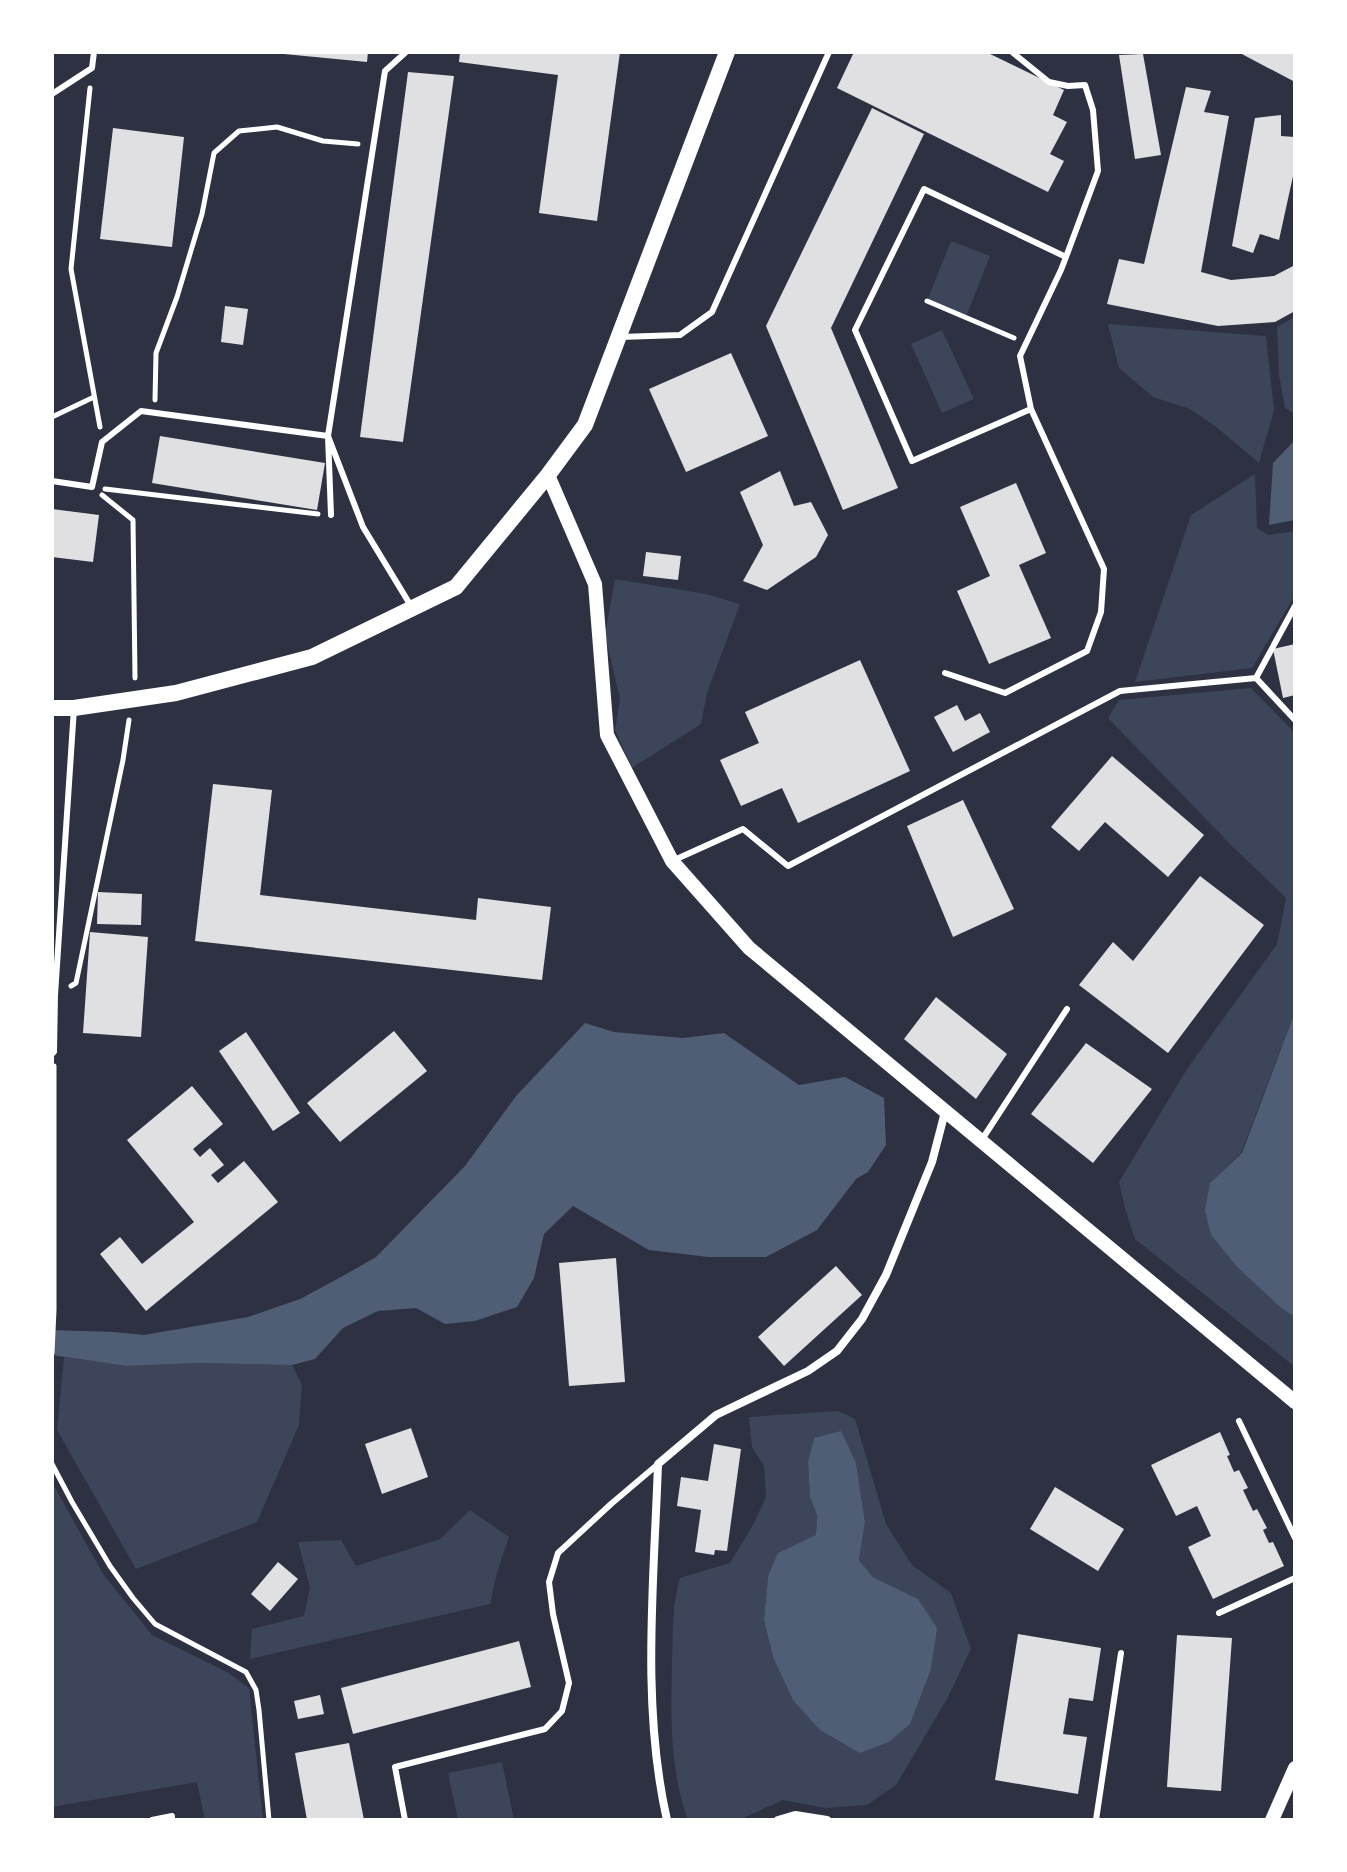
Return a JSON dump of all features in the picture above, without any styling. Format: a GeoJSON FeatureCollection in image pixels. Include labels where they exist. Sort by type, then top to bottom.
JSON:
{"type":"FeatureCollection","features":[{"type":"Feature","properties":{"kind":"main road"},"geometry":{"type":"LineString","coordinates":[[52,708],[74,708],[176,693],[312,657],[456,587],[585,425],[727,52]]}},
{"type":"Feature","properties":{"kind":"street"},"geometry":{"type":"LineString","coordinates":[[548,475],[595,584],[607,735],[672,861],[749,948],[1295,1402]]}},
{"type":"Feature","properties":{"kind":"street"},"geometry":{"type":"LineString","coordinates":[[667,1820],[658,1782],[651,1672],[658,1464],[716,1415],[808,1371],[837,1351],[862,1319],[886,1275],[932,1162],[945,1111]]}},
{"type":"Feature","properties":{"kind":"street"},"geometry":{"type":"LineString","coordinates":[[1272,1820],[1295,1768]]}},
{"type":"Feature","properties":{"kind":"street"},"geometry":{"type":"LineString","coordinates":[[778,1820],[795,1815],[827,1820]]}},
{"type":"Feature","properties":{"kind":"lane"},"geometry":{"type":"LineString","coordinates":[[52,94],[92,68],[94,52]]}},
{"type":"Feature","properties":{"kind":"lane"},"geometry":{"type":"LineString","coordinates":[[331,515],[328,436],[385,71],[406,52]]}},
{"type":"Feature","properties":{"kind":"lane"},"geometry":{"type":"LineString","coordinates":[[619,337],[680,335],[712,312],[829,52]]}},
{"type":"Feature","properties":{"kind":"lane"},"geometry":{"type":"LineString","coordinates":[[945,673],[1005,693],[1087,651],[1101,612],[1104,569],[1031,409],[1020,356],[1066,257],[1098,171],[1093,110],[1085,85],[1068,86],[1049,82],[1012,52]]}},
{"type":"Feature","properties":{"kind":"lane"},"geometry":{"type":"LineString","coordinates":[[1031,409],[912,461],[855,330],[924,189],[1066,257]]}},
{"type":"Feature","properties":{"kind":"lane"},"geometry":{"type":"LineString","coordinates":[[52,481],[92,487],[102,442],[141,411],[328,436]]}},
{"type":"Feature","properties":{"kind":"lane"},"geometry":{"type":"LineString","coordinates":[[328,436],[363,527],[413,609]]}},
{"type":"Feature","properties":{"kind":"lane"},"geometry":{"type":"LineString","coordinates":[[1256,678],[1295,606]]}},
{"type":"Feature","properties":{"kind":"lane"},"geometry":{"type":"LineString","coordinates":[[672,861],[743,829],[788,866],[1120,691],[1256,678]]}},
{"type":"Feature","properties":{"kind":"lane"},"geometry":{"type":"LineString","coordinates":[[1256,678],[1295,720]]}},
{"type":"Feature","properties":{"kind":"lane"},"geometry":{"type":"LineString","coordinates":[[53,1053],[74,708]]}},
{"type":"Feature","properties":{"kind":"lane"},"geometry":{"type":"LineString","coordinates":[[981,1141],[1067,1009]]}},
{"type":"Feature","properties":{"kind":"lane"},"geometry":{"type":"LineString","coordinates":[[1239,1421],[1295,1538]]}},
{"type":"Feature","properties":{"kind":"lane"},"geometry":{"type":"LineString","coordinates":[[405,1820],[395,1767],[545,1729],[562,1711],[569,1683],[549,1582],[558,1553],[658,1464]]}},
{"type":"Feature","properties":{"kind":"lane"},"geometry":{"type":"LineString","coordinates":[[1219,1613],[1295,1578]]}},
{"type":"Feature","properties":{"kind":"lane"},"geometry":{"type":"LineString","coordinates":[[1096,1820],[1121,1653]]}},
{"type":"Feature","properties":{"kind":"lane"},"geometry":{"type":"LineString","coordinates":[[152,1820],[172,1816],[172,1820]]}},
{"type":"Feature","properties":{"kind":"path"},"geometry":{"type":"LineString","coordinates":[[92,68],[71,269],[102,442]]}},
{"type":"Feature","properties":{"kind":"path"},"geometry":{"type":"LineString","coordinates":[[155,413],[156,353],[202,214],[214,153],[239,131],[277,127],[323,141],[374,145]]}},
{"type":"Feature","properties":{"kind":"path"},"geometry":{"type":"LineString","coordinates":[[927,301],[1027,343]]}},
{"type":"Feature","properties":{"kind":"path"},"geometry":{"type":"LineString","coordinates":[[52,417],[94,397]]}},
{"type":"Feature","properties":{"kind":"path"},"geometry":{"type":"LineString","coordinates":[[92,487],[331,515]]}},
{"type":"Feature","properties":{"kind":"path"},"geometry":{"type":"LineString","coordinates":[[92,487],[133,520],[136,674]]}},
{"type":"Feature","properties":{"kind":"path"},"geometry":{"type":"LineString","coordinates":[[55,995],[76,983],[123,760]]}},
{"type":"Feature","properties":{"kind":"path"},"geometry":{"type":"LineString","coordinates":[[52,1353],[53,1053]]}},
{"type":"Feature","properties":{"kind":"path"},"geometry":{"type":"LineString","coordinates":[[52,1464],[110,1566],[155,1624],[246,1672],[256,1690],[269,1820]]}},
{"type":"Feature","properties":{"kind":"shaded area"},"geometry":{"type":"Polygon","coordinates":[[[951,241],[990,256],[966,317],[927,301],[951,241]]]}},
{"type":"Feature","properties":{"kind":"shaded area"},"geometry":{"type":"Polygon","coordinates":[[[1295,317],[1295,414],[1285,408],[1279,375],[1277,327],[1295,317]]]}},
{"type":"Feature","properties":{"kind":"shaded area"},"geometry":{"type":"Polygon","coordinates":[[[1108,324],[1266,336],[1274,410],[1259,463],[1190,409],[1153,397],[1119,368],[1108,324]]]}},
{"type":"Feature","properties":{"kind":"shaded area"},"geometry":{"type":"Polygon","coordinates":[[[942,330],[974,399],[942,413],[911,344],[942,330]]]}},
{"type":"Feature","properties":{"kind":"shaded area"},"geometry":{"type":"Polygon","coordinates":[[[1295,440],[1295,520],[1269,525],[1273,463],[1295,440]]]}},
{"type":"Feature","properties":{"kind":"shaded area"},"geometry":{"type":"Polygon","coordinates":[[[1255,474],[1257,528],[1268,535],[1295,531],[1295,595],[1252,668],[1135,682],[1191,515],[1255,474]]]}},
{"type":"Feature","properties":{"kind":"shaded area"},"geometry":{"type":"Polygon","coordinates":[[[615,579],[706,594],[740,604],[707,693],[701,724],[632,768],[615,730],[620,699],[605,634],[615,579]]]}},
{"type":"Feature","properties":{"kind":"shaded area"},"geometry":{"type":"Polygon","coordinates":[[[1251,688],[1295,733],[1295,1012],[1241,1153],[1210,1183],[1211,1235],[1237,1267],[1295,1317],[1295,1367],[1135,1239],[1119,1182],[1187,1069],[1277,944],[1286,898],[1108,718],[1119,700],[1251,688]]]}},
{"type":"Feature","properties":{"kind":"shaded area"},"geometry":{"type":"Polygon","coordinates":[[[1295,1012],[1295,1317],[1237,1267],[1211,1235],[1205,1211],[1210,1183],[1242,1153],[1295,1012]]]}},
{"type":"Feature","properties":{"kind":"shaded area"},"geometry":{"type":"Polygon","coordinates":[[[585,1023],[614,1032],[683,1038],[724,1033],[799,1085],[845,1077],[884,1098],[886,1145],[868,1172],[856,1179],[817,1230],[766,1257],[708,1257],[649,1250],[573,1206],[544,1234],[534,1278],[517,1307],[475,1321],[445,1324],[416,1308],[378,1311],[343,1328],[315,1359],[292,1365],[200,1363],[126,1366],[52,1355],[52,1330],[144,1335],[248,1317],[300,1299],[376,1257],[465,1166],[516,1096],[585,1023]]]}},
{"type":"Feature","properties":{"kind":"shaded area"},"geometry":{"type":"Polygon","coordinates":[[[64,1357],[126,1366],[200,1363],[292,1365],[302,1385],[299,1425],[257,1522],[136,1569],[57,1430],[64,1357]]]}},
{"type":"Feature","properties":{"kind":"shaded area"},"geometry":{"type":"Polygon","coordinates":[[[838,1411],[855,1419],[886,1524],[912,1565],[951,1593],[971,1649],[947,1699],[896,1785],[867,1805],[825,1808],[783,1800],[739,1820],[688,1820],[677,1781],[672,1740],[673,1618],[676,1598],[680,1578],[730,1563],[766,1497],[764,1466],[752,1447],[749,1417],[838,1411]],[[814,1438],[808,1462],[810,1497],[817,1515],[816,1536],[800,1544],[768,1576],[764,1620],[773,1657],[918,1599],[873,1577],[859,1560],[865,1522],[856,1463],[814,1438]]]}},
{"type":"Feature","properties":{"kind":"shaded area"},"geometry":{"type":"Polygon","coordinates":[[[841,1431],[856,1463],[865,1522],[859,1560],[873,1577],[918,1599],[937,1628],[931,1669],[910,1724],[889,1742],[860,1753],[820,1730],[793,1700],[773,1657],[764,1620],[768,1576],[778,1553],[816,1535],[817,1515],[810,1497],[808,1462],[814,1438],[841,1431]]]}},
{"type":"Feature","properties":{"kind":"shaded area"},"geometry":{"type":"Polygon","coordinates":[[[52,1482],[103,1574],[152,1635],[227,1672],[249,1688],[263,1820],[205,1820],[197,1782],[52,1807],[52,1482]]]}},
{"type":"Feature","properties":{"kind":"shaded area"},"geometry":{"type":"Polygon","coordinates":[[[470,1510],[509,1537],[490,1604],[250,1659],[252,1629],[304,1616],[310,1588],[298,1542],[341,1540],[356,1566],[440,1539],[470,1510]]]}},
{"type":"Feature","properties":{"kind":"shaded area"},"geometry":{"type":"Polygon","coordinates":[[[502,1762],[514,1820],[458,1820],[448,1773],[502,1762]]]}},
{"type":"Feature","properties":{"kind":"building"},"geometry":{"type":"Polygon","coordinates":[[[284,52],[368,52],[367,62],[284,52]]]}},
{"type":"Feature","properties":{"kind":"building"},"geometry":{"type":"Polygon","coordinates":[[[460,52],[620,52],[597,221],[539,213],[558,75],[459,62],[460,52]]]}},
{"type":"Feature","properties":{"kind":"building"},"geometry":{"type":"Polygon","coordinates":[[[854,52],[986,52],[1064,90],[1053,115],[1067,122],[1050,154],[1064,161],[1048,192],[837,88],[854,52]]]}},
{"type":"Feature","properties":{"kind":"building"},"geometry":{"type":"Polygon","coordinates":[[[1238,52],[1295,52],[1295,82],[1238,52]]]}},
{"type":"Feature","properties":{"kind":"building"},"geometry":{"type":"Polygon","coordinates":[[[1143,54],[1161,155],[1135,159],[1119,55],[1143,54]]]}},
{"type":"Feature","properties":{"kind":"building"},"geometry":{"type":"Polygon","coordinates":[[[408,72],[454,76],[403,442],[360,437],[408,72]]]}},
{"type":"Feature","properties":{"kind":"building"},"geometry":{"type":"Polygon","coordinates":[[[1186,87],[1211,91],[1204,112],[1229,116],[1201,272],[1231,280],[1274,276],[1295,265],[1295,311],[1275,322],[1218,326],[1107,304],[1119,259],[1144,264],[1186,87]]]}},
{"type":"Feature","properties":{"kind":"building"},"geometry":{"type":"Polygon","coordinates":[[[872,108],[924,134],[831,328],[898,488],[843,510],[766,326],[872,108]]]}},
{"type":"Feature","properties":{"kind":"building"},"geometry":{"type":"Polygon","coordinates":[[[1281,115],[1281,136],[1295,137],[1295,167],[1279,240],[1260,234],[1253,253],[1232,246],[1255,118],[1281,115]]]}},
{"type":"Feature","properties":{"kind":"building"},"geometry":{"type":"Polygon","coordinates":[[[113,128],[184,137],[172,247],[100,239],[113,128]]]}},
{"type":"Feature","properties":{"kind":"building"},"geometry":{"type":"Polygon","coordinates":[[[225,306],[248,309],[243,345],[221,342],[225,306]]]}},
{"type":"Feature","properties":{"kind":"building"},"geometry":{"type":"Polygon","coordinates":[[[731,353],[768,436],[686,472],[649,389],[731,353]]]}},
{"type":"Feature","properties":{"kind":"building"},"geometry":{"type":"Polygon","coordinates":[[[160,436],[325,463],[317,510],[152,483],[160,436]]]}},
{"type":"Feature","properties":{"kind":"building"},"geometry":{"type":"Polygon","coordinates":[[[780,471],[794,506],[811,502],[828,535],[816,557],[767,590],[743,581],[763,545],[740,492],[780,471]]]}},
{"type":"Feature","properties":{"kind":"building"},"geometry":{"type":"Polygon","coordinates":[[[1016,483],[1046,553],[1019,565],[1051,638],[989,664],[957,591],[990,576],[960,507],[1016,483]]]}},
{"type":"Feature","properties":{"kind":"building"},"geometry":{"type":"Polygon","coordinates":[[[52,509],[99,515],[93,562],[52,557],[52,509]]]}},
{"type":"Feature","properties":{"kind":"building"},"geometry":{"type":"Polygon","coordinates":[[[646,552],[681,556],[678,580],[643,576],[646,552]]]}},
{"type":"Feature","properties":{"kind":"building"},"geometry":{"type":"Polygon","coordinates":[[[1295,644],[1295,695],[1283,698],[1273,649],[1295,644]]]}},
{"type":"Feature","properties":{"kind":"building"},"geometry":{"type":"Polygon","coordinates":[[[860,660],[910,771],[798,823],[782,788],[741,806],[720,760],[759,743],[745,712],[860,660]]]}},
{"type":"Feature","properties":{"kind":"building"},"geometry":{"type":"Polygon","coordinates":[[[957,705],[965,721],[980,713],[990,732],[953,752],[934,717],[957,705]]]}},
{"type":"Feature","properties":{"kind":"building"},"geometry":{"type":"Polygon","coordinates":[[[1112,756],[1204,835],[1168,877],[1105,822],[1079,851],[1051,827],[1112,756]]]}},
{"type":"Feature","properties":{"kind":"building"},"geometry":{"type":"Polygon","coordinates":[[[213,784],[272,790],[260,895],[476,920],[478,898],[551,907],[542,980],[195,941],[213,784]]]}},
{"type":"Feature","properties":{"kind":"building"},"geometry":{"type":"Polygon","coordinates":[[[963,800],[1014,909],[953,937],[907,826],[963,800]]]}},
{"type":"Feature","properties":{"kind":"building"},"geometry":{"type":"Polygon","coordinates":[[[1200,876],[1264,925],[1168,1053],[1079,985],[1113,942],[1133,961],[1200,876]]]}},
{"type":"Feature","properties":{"kind":"building"},"geometry":{"type":"Polygon","coordinates":[[[98,892],[142,894],[141,925],[97,924],[98,892]]]}},
{"type":"Feature","properties":{"kind":"building"},"geometry":{"type":"Polygon","coordinates":[[[90,932],[148,937],[141,1037],[83,1033],[90,932]]]}},
{"type":"Feature","properties":{"kind":"building"},"geometry":{"type":"Polygon","coordinates":[[[936,997],[1007,1054],[976,1099],[904,1039],[936,997]]]}},
{"type":"Feature","properties":{"kind":"building"},"geometry":{"type":"Polygon","coordinates":[[[394,1031],[427,1071],[340,1142],[307,1103],[394,1031]]]}},
{"type":"Feature","properties":{"kind":"building"},"geometry":{"type":"Polygon","coordinates":[[[246,1032],[300,1113],[273,1131],[219,1051],[246,1032]]]}},
{"type":"Feature","properties":{"kind":"building"},"geometry":{"type":"Polygon","coordinates":[[[1086,1043],[1152,1089],[1093,1163],[1031,1114],[1086,1043]]]}},
{"type":"Feature","properties":{"kind":"building"},"geometry":{"type":"Polygon","coordinates":[[[192,1086],[223,1124],[193,1149],[200,1157],[210,1148],[224,1165],[211,1175],[218,1183],[244,1161],[278,1202],[146,1311],[100,1254],[120,1237],[142,1264],[194,1222],[127,1140],[192,1086]]]}},
{"type":"Feature","properties":{"kind":"building"},"geometry":{"type":"Polygon","coordinates":[[[616,1258],[625,1382],[569,1386],[559,1263],[616,1258]]]}},
{"type":"Feature","properties":{"kind":"building"},"geometry":{"type":"Polygon","coordinates":[[[836,1266],[862,1295],[784,1366],[758,1337],[836,1266]]]}},
{"type":"Feature","properties":{"kind":"building"},"geometry":{"type":"Polygon","coordinates":[[[411,1428],[428,1477],[382,1494],[365,1444],[411,1428]]]}},
{"type":"Feature","properties":{"kind":"building"},"geometry":{"type":"Polygon","coordinates":[[[1220,1432],[1234,1472],[1239,1470],[1248,1488],[1243,1490],[1253,1511],[1257,1509],[1267,1528],[1263,1530],[1269,1543],[1273,1542],[1284,1566],[1213,1599],[1188,1547],[1211,1536],[1197,1506],[1176,1516],[1151,1465],[1220,1432]]]}},
{"type":"Feature","properties":{"kind":"building"},"geometry":{"type":"Polygon","coordinates":[[[714,1444],[741,1449],[727,1551],[715,1550],[714,1555],[695,1552],[701,1510],[677,1506],[681,1477],[708,1481],[714,1444]]]}},
{"type":"Feature","properties":{"kind":"building"},"geometry":{"type":"Polygon","coordinates":[[[1055,1487],[1124,1529],[1098,1571],[1030,1529],[1055,1487]]]}},
{"type":"Feature","properties":{"kind":"building"},"geometry":{"type":"Polygon","coordinates":[[[278,1562],[298,1579],[270,1611],[251,1594],[278,1562]]]}},
{"type":"Feature","properties":{"kind":"building"},"geometry":{"type":"Polygon","coordinates":[[[1018,1634],[1101,1648],[1093,1701],[1069,1698],[1063,1734],[1087,1737],[1078,1794],[995,1780],[1018,1634]]]}},
{"type":"Feature","properties":{"kind":"building"},"geometry":{"type":"Polygon","coordinates":[[[1177,1635],[1232,1638],[1221,1791],[1167,1787],[1177,1635]]]}},
{"type":"Feature","properties":{"kind":"building"},"geometry":{"type":"Polygon","coordinates":[[[519,1641],[531,1687],[353,1734],[341,1688],[519,1641]]]}},
{"type":"Feature","properties":{"kind":"building"},"geometry":{"type":"Polygon","coordinates":[[[320,1695],[324,1714],[298,1719],[294,1701],[320,1695]]]}},
{"type":"Feature","properties":{"kind":"building"},"geometry":{"type":"Polygon","coordinates":[[[349,1743],[364,1820],[307,1820],[295,1753],[349,1743]]]}}]}
